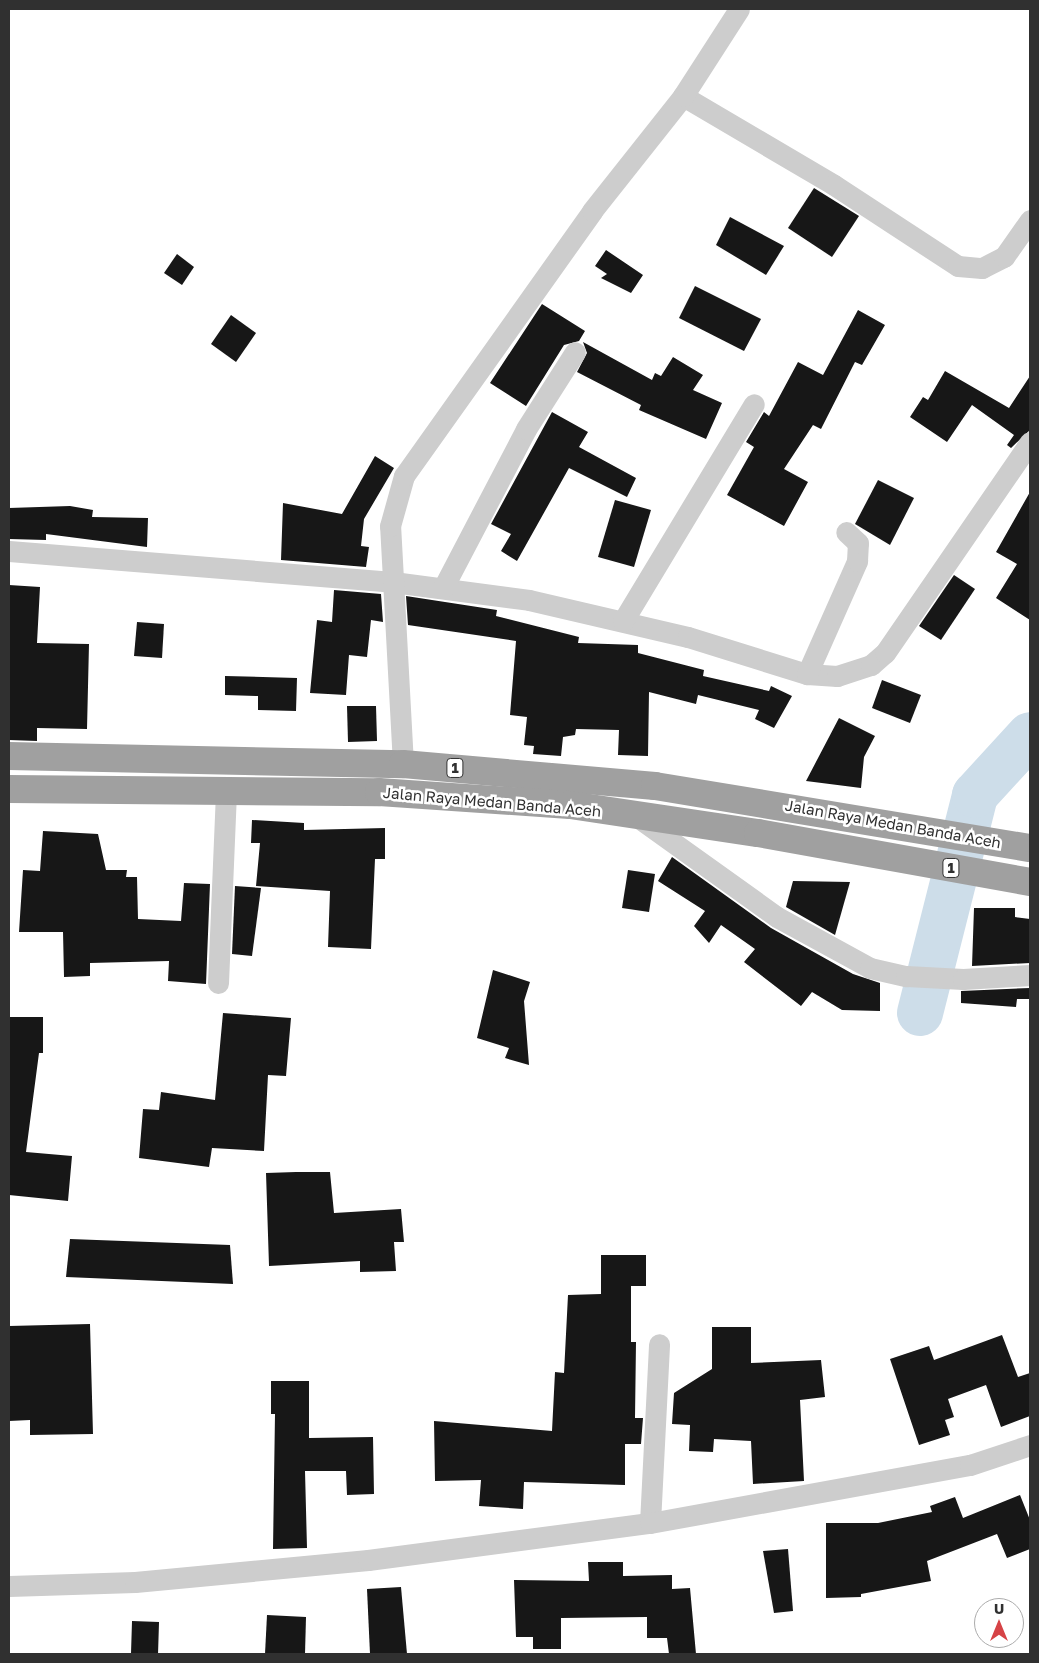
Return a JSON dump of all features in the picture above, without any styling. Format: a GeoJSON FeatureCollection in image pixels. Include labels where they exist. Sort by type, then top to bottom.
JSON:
{"type":"FeatureCollection","features":[{"type":"Feature","properties":{"kind":"highway","name":"Jalan Raya Medan Banda Aceh"},"geometry":{"type":"LineString","coordinates":[[9,756],[403,764],[542,776],[760,800],[898,826],[1021,846]]}},
{"type":"Feature","properties":{"kind":"highway"},"geometry":{"type":"LineString","coordinates":[[536,802],[542,776]]}},
{"type":"Feature","properties":{"kind":"highway","name":"Jalan Raya Medan Banda Aceh"},"geometry":{"type":"LineString","coordinates":[[9,789],[226,794],[380,792],[536,802],[893,857],[1020,880]]}},
{"type":"Feature","properties":{"kind":"street"},"geometry":{"type":"LineString","coordinates":[[403,764],[390,526],[404,476],[592,211],[683,96],[739,9]]}},
{"type":"Feature","properties":{"kind":"street"},"geometry":{"type":"LineString","coordinates":[[683,96],[834,185],[958,266],[982,268],[1004,257],[1030,220]]}},
{"type":"Feature","properties":{"kind":"street"},"geometry":{"type":"LineString","coordinates":[[443,588],[526,429],[575,352]]}},
{"type":"Feature","properties":{"kind":"street"},"geometry":{"type":"LineString","coordinates":[[623,622],[754,404]]}},
{"type":"Feature","properties":{"kind":"street"},"geometry":{"type":"LineString","coordinates":[[9,551],[393,582],[529,600],[623,622],[807,674],[854,673],[885,653],[1030,442]]}},
{"type":"Feature","properties":{"kind":"street"},"geometry":{"type":"LineString","coordinates":[[807,674],[857,561],[858,543],[846,532]]}},
{"type":"Feature","properties":{"kind":"street"},"geometry":{"type":"LineString","coordinates":[[218,983],[226,794]]}},
{"type":"Feature","properties":{"kind":"street"},"geometry":{"type":"LineString","coordinates":[[636,816],[785,921],[849,959],[906,976],[963,979],[1030,975]]}},
{"type":"Feature","properties":{"kind":"street"},"geometry":{"type":"LineString","coordinates":[[650,1523],[659,1344]]}},
{"type":"Feature","properties":{"kind":"street"},"geometry":{"type":"LineString","coordinates":[[9,1586],[135,1582],[368,1560],[650,1523],[970,1465],[1030,1445]]}},
{"type":"Feature","properties":{"kind":"building"},"geometry":{"type":"Polygon","coordinates":[[[814,188],[859,216],[832,257],[788,228],[814,188]]]}},
{"type":"Feature","properties":{"kind":"building"},"geometry":{"type":"Polygon","coordinates":[[[730,217],[784,246],[766,275],[716,245],[730,217]]]}},
{"type":"Feature","properties":{"kind":"building"},"geometry":{"type":"Polygon","coordinates":[[[606,250],[643,275],[631,293],[601,278],[607,274],[595,266],[606,250]]]}},
{"type":"Feature","properties":{"kind":"building"},"geometry":{"type":"Polygon","coordinates":[[[177,254],[194,267],[182,285],[164,273],[177,254]]]}},
{"type":"Feature","properties":{"kind":"building"},"geometry":{"type":"Polygon","coordinates":[[[695,286],[761,319],[744,351],[679,318],[695,286]]]}},
{"type":"Feature","properties":{"kind":"building"},"geometry":{"type":"Polygon","coordinates":[[[542,304],[585,331],[579,341],[564,345],[526,406],[490,383],[542,304]]]}},
{"type":"Feature","properties":{"kind":"building"},"geometry":{"type":"Polygon","coordinates":[[[858,310],[885,325],[862,365],[855,362],[821,429],[813,425],[784,469],[808,482],[784,526],[727,495],[754,447],[746,442],[764,412],[769,416],[798,362],[823,375],[858,310]]]}},
{"type":"Feature","properties":{"kind":"building"},"geometry":{"type":"Polygon","coordinates":[[[231,315],[256,333],[236,362],[211,344],[231,315]]]}},
{"type":"Feature","properties":{"kind":"building"},"geometry":{"type":"Polygon","coordinates":[[[583,342],[652,380],[655,373],[661,376],[673,357],[703,375],[693,390],[722,403],[706,439],[639,410],[641,405],[577,372],[587,353],[583,342]]]}},
{"type":"Feature","properties":{"kind":"building"},"geometry":{"type":"Polygon","coordinates":[[[945,371],[1009,408],[1030,376],[1030,430],[1011,448],[1007,445],[1014,435],[972,405],[947,442],[910,417],[923,397],[928,400],[945,371]]]}},
{"type":"Feature","properties":{"kind":"building"},"geometry":{"type":"Polygon","coordinates":[[[552,412],[588,432],[579,447],[636,478],[627,497],[569,468],[517,561],[501,551],[511,534],[491,524],[552,412]]]}},
{"type":"Feature","properties":{"kind":"building"},"geometry":{"type":"Polygon","coordinates":[[[375,456],[394,468],[364,519],[361,546],[369,547],[366,567],[281,560],[283,503],[342,514],[375,456]]]}},
{"type":"Feature","properties":{"kind":"building"},"geometry":{"type":"Polygon","coordinates":[[[878,480],[914,498],[890,545],[855,524],[878,480]]]}},
{"type":"Feature","properties":{"kind":"building"},"geometry":{"type":"Polygon","coordinates":[[[1030,492],[1030,620],[996,598],[1017,564],[996,552],[1030,492]]]}},
{"type":"Feature","properties":{"kind":"building"},"geometry":{"type":"Polygon","coordinates":[[[615,500],[651,510],[634,567],[598,557],[615,500]]]}},
{"type":"Feature","properties":{"kind":"building"},"geometry":{"type":"Polygon","coordinates":[[[70,506],[93,510],[92,517],[148,518],[147,547],[46,534],[46,540],[9,539],[9,508],[70,506]]]}},
{"type":"Feature","properties":{"kind":"building"},"geometry":{"type":"Polygon","coordinates":[[[954,575],[975,589],[941,640],[919,626],[954,575]]]}},
{"type":"Feature","properties":{"kind":"building"},"geometry":{"type":"Polygon","coordinates":[[[9,585],[40,587],[37,643],[89,644],[87,729],[37,728],[37,741],[9,740],[9,585]]]}},
{"type":"Feature","properties":{"kind":"building"},"geometry":{"type":"Polygon","coordinates":[[[334,590],[381,594],[383,622],[371,620],[367,657],[349,655],[346,695],[310,693],[317,620],[332,622],[334,590]]]}},
{"type":"Feature","properties":{"kind":"building"},"geometry":{"type":"Polygon","coordinates":[[[406,596],[497,610],[496,616],[579,637],[578,643],[638,645],[638,653],[704,670],[703,676],[769,691],[771,686],[792,696],[774,728],[755,719],[759,710],[698,695],[696,704],[649,692],[648,756],[618,755],[619,730],[576,729],[575,735],[563,737],[561,756],[533,754],[534,746],[524,745],[527,717],[510,715],[516,641],[408,625],[406,596]]]}},
{"type":"Feature","properties":{"kind":"building"},"geometry":{"type":"Polygon","coordinates":[[[137,622],[164,624],[162,658],[134,656],[137,622]]]}},
{"type":"Feature","properties":{"kind":"building"},"geometry":{"type":"Polygon","coordinates":[[[225,676],[297,678],[296,711],[258,710],[258,696],[225,695],[225,676]]]}},
{"type":"Feature","properties":{"kind":"building"},"geometry":{"type":"Polygon","coordinates":[[[882,680],[921,695],[910,723],[872,708],[882,680]]]}},
{"type":"Feature","properties":{"kind":"building"},"geometry":{"type":"Polygon","coordinates":[[[347,706],[376,706],[377,741],[348,742],[347,706]]]}},
{"type":"Feature","properties":{"kind":"building"},"geometry":{"type":"Polygon","coordinates":[[[839,718],[875,736],[864,757],[861,788],[806,781],[839,718]]]}},
{"type":"Feature","properties":{"kind":"building"},"geometry":{"type":"Polygon","coordinates":[[[252,820],[304,823],[304,830],[385,828],[385,859],[375,859],[371,949],[328,947],[330,891],[256,886],[260,843],[251,843],[252,820]]]}},
{"type":"Feature","properties":{"kind":"building"},"geometry":{"type":"Polygon","coordinates":[[[43,831],[98,834],[106,870],[127,870],[126,877],[137,877],[138,919],[181,921],[184,883],[210,884],[206,984],[168,981],[169,961],[90,963],[90,976],[64,977],[63,932],[19,932],[23,870],[40,871],[43,831]]]}},
{"type":"Feature","properties":{"kind":"building"},"geometry":{"type":"Polygon","coordinates":[[[672,857],[771,928],[853,974],[880,983],[880,1011],[842,1010],[812,992],[801,1006],[744,962],[755,949],[721,925],[709,943],[694,926],[705,911],[658,881],[672,857]]]}},
{"type":"Feature","properties":{"kind":"building"},"geometry":{"type":"Polygon","coordinates":[[[628,870],[655,874],[649,912],[622,908],[628,870]]]}},
{"type":"Feature","properties":{"kind":"building"},"geometry":{"type":"Polygon","coordinates":[[[793,881],[850,882],[835,935],[786,907],[793,881]]]}},
{"type":"Feature","properties":{"kind":"building"},"geometry":{"type":"Polygon","coordinates":[[[235,886],[261,888],[252,956],[232,954],[235,886]]]}},
{"type":"Feature","properties":{"kind":"building"},"geometry":{"type":"Polygon","coordinates":[[[974,908],[1015,908],[1015,917],[1030,919],[1030,963],[972,966],[974,908]]]}},
{"type":"Feature","properties":{"kind":"building"},"geometry":{"type":"Polygon","coordinates":[[[493,970],[530,982],[524,1001],[529,1065],[505,1058],[509,1048],[477,1038],[493,970]]]}},
{"type":"Feature","properties":{"kind":"building"},"geometry":{"type":"Polygon","coordinates":[[[1030,988],[1030,999],[1017,999],[1016,1007],[961,1003],[961,991],[1030,988]]]}},
{"type":"Feature","properties":{"kind":"building"},"geometry":{"type":"Polygon","coordinates":[[[223,1013],[291,1018],[286,1076],[268,1075],[264,1151],[212,1148],[209,1167],[139,1158],[143,1109],[159,1110],[161,1092],[215,1100],[223,1013]]]}},
{"type":"Feature","properties":{"kind":"building"},"geometry":{"type":"Polygon","coordinates":[[[9,1017],[43,1017],[43,1053],[39,1053],[26,1152],[72,1156],[68,1201],[9,1195],[9,1017]]]}},
{"type":"Feature","properties":{"kind":"building"},"geometry":{"type":"Polygon","coordinates":[[[330,1172],[334,1213],[401,1209],[404,1242],[394,1242],[396,1271],[360,1272],[360,1261],[269,1266],[266,1173],[330,1172]]]}},
{"type":"Feature","properties":{"kind":"building"},"geometry":{"type":"Polygon","coordinates":[[[70,1239],[230,1245],[233,1284],[66,1277],[70,1239]]]}},
{"type":"Feature","properties":{"kind":"building"},"geometry":{"type":"Polygon","coordinates":[[[601,1255],[646,1255],[646,1286],[631,1286],[631,1342],[636,1342],[635,1418],[643,1418],[641,1444],[625,1444],[625,1485],[524,1482],[523,1509],[479,1506],[481,1480],[435,1481],[434,1421],[552,1431],[555,1372],[564,1373],[568,1295],[601,1294],[601,1255]]]}},
{"type":"Feature","properties":{"kind":"building"},"geometry":{"type":"Polygon","coordinates":[[[90,1324],[93,1434],[30,1435],[30,1420],[9,1421],[9,1326],[90,1324]]]}},
{"type":"Feature","properties":{"kind":"building"},"geometry":{"type":"Polygon","coordinates":[[[712,1327],[751,1327],[751,1363],[821,1360],[825,1397],[800,1400],[804,1481],[753,1484],[751,1441],[714,1439],[713,1452],[689,1451],[690,1425],[672,1424],[674,1393],[712,1369],[712,1327]]]}},
{"type":"Feature","properties":{"kind":"building"},"geometry":{"type":"Polygon","coordinates":[[[1002,1335],[1018,1377],[1030,1373],[1030,1416],[1001,1427],[986,1385],[948,1399],[954,1417],[945,1420],[950,1435],[919,1445],[890,1359],[929,1346],[934,1360],[1002,1335]]]}},
{"type":"Feature","properties":{"kind":"building"},"geometry":{"type":"Polygon","coordinates":[[[271,1381],[309,1381],[309,1438],[373,1437],[374,1494],[347,1495],[346,1471],[305,1471],[307,1548],[273,1549],[275,1414],[271,1414],[271,1381]]]}},
{"type":"Feature","properties":{"kind":"building"},"geometry":{"type":"Polygon","coordinates":[[[1020,1495],[1030,1520],[1030,1549],[1007,1558],[997,1534],[927,1561],[931,1581],[861,1594],[861,1597],[826,1598],[826,1523],[878,1523],[932,1512],[930,1506],[955,1497],[963,1518],[1020,1495]]]}},
{"type":"Feature","properties":{"kind":"building"},"geometry":{"type":"Polygon","coordinates":[[[788,1549],[793,1611],[774,1613],[763,1551],[788,1549]]]}},
{"type":"Feature","properties":{"kind":"building"},"geometry":{"type":"Polygon","coordinates":[[[588,1562],[623,1562],[623,1576],[672,1575],[672,1589],[690,1588],[696,1654],[669,1654],[667,1638],[647,1638],[647,1617],[561,1618],[561,1649],[533,1649],[533,1637],[516,1637],[514,1580],[589,1581],[588,1562]]]}},
{"type":"Feature","properties":{"kind":"building"},"geometry":{"type":"Polygon","coordinates":[[[401,1587],[407,1654],[370,1654],[367,1589],[401,1587]]]}},
{"type":"Feature","properties":{"kind":"building"},"geometry":{"type":"Polygon","coordinates":[[[267,1615],[306,1617],[305,1654],[265,1654],[267,1615]]]}},
{"type":"Feature","properties":{"kind":"building"},"geometry":{"type":"Polygon","coordinates":[[[132,1621],[159,1622],[158,1654],[131,1654],[132,1621]]]}},
{"type":"Feature","properties":{"kind":"waterway"},"geometry":{"type":"LineString","coordinates":[[920,1013],[975,795],[1030,735]]}}]}
